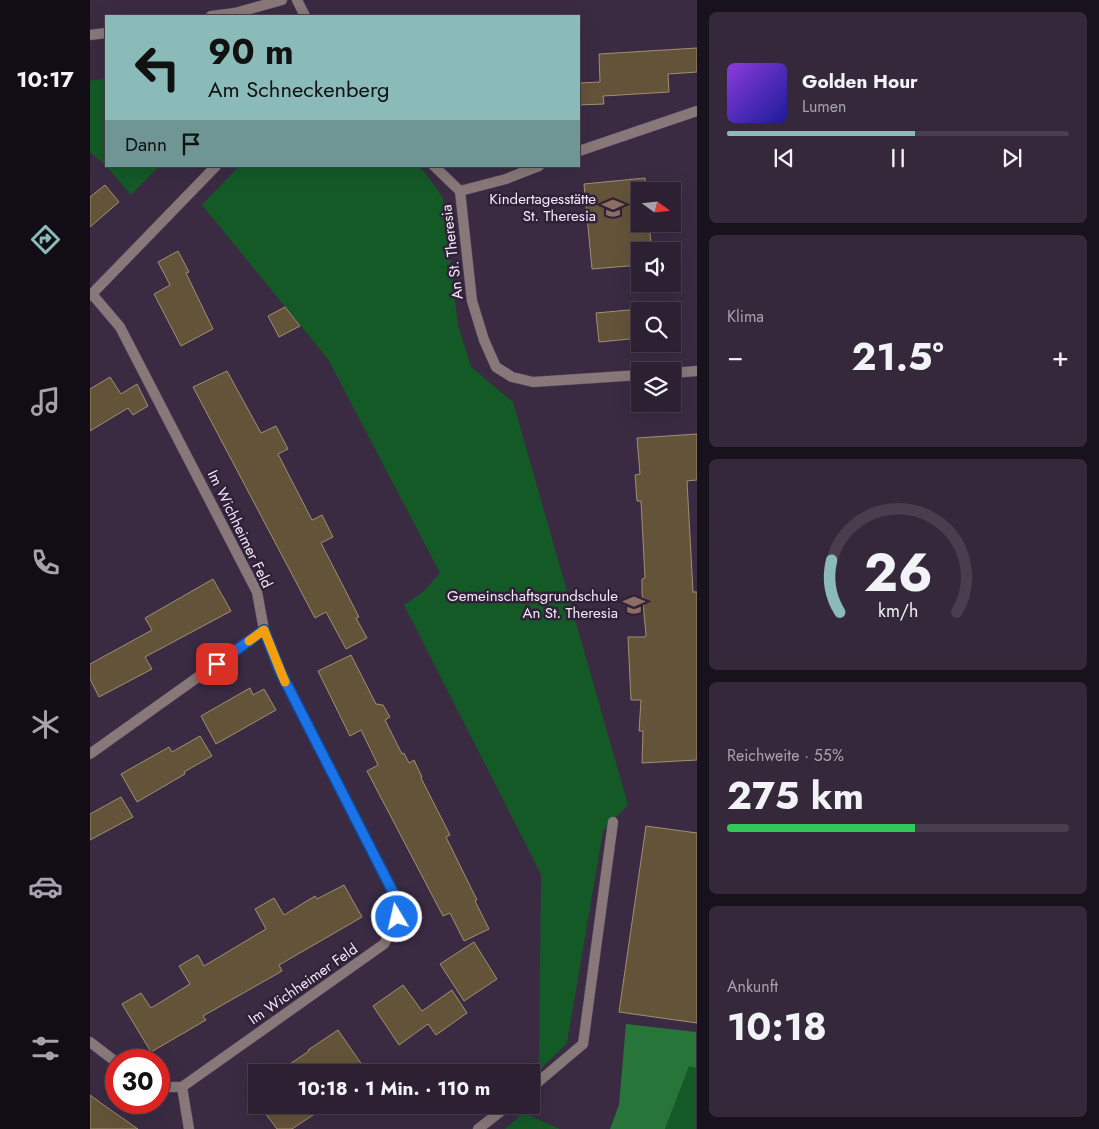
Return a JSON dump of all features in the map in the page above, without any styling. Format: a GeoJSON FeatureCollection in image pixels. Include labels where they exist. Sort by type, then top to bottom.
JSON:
{"type":"FeatureCollection","features":[{"type":"Feature","properties":{"kind":"street"},"geometry":{"type":"LineString","coordinates":[[218,15],[282,0]]}},
{"type":"Feature","properties":{"kind":"street"},"geometry":{"type":"LineString","coordinates":[[297,0],[304,15]]}},
{"type":"Feature","properties":{"kind":"street"},"geometry":{"type":"LineString","coordinates":[[90,35],[105,33]]}},
{"type":"Feature","properties":{"kind":"street"},"geometry":{"type":"LineString","coordinates":[[580,151],[696,111]]}},
{"type":"Feature","properties":{"kind":"street"},"geometry":{"type":"LineString","coordinates":[[91,295],[215,167]]}},
{"type":"Feature","properties":{"kind":"street"},"geometry":{"type":"LineString","coordinates":[[435,167],[460,191],[536,167]]}},
{"type":"Feature","properties":{"kind":"street","name":"An St. Theresia"},"geometry":{"type":"LineString","coordinates":[[460,191],[472,301],[484,340],[496,367],[512,377],[533,382],[631,376]]}},
{"type":"Feature","properties":{"kind":"street","name":"Im Wichheimer Feld"},"geometry":{"type":"LineString","coordinates":[[91,295],[120,327],[257,592],[264,630],[280,671],[394,894],[397,907],[397,917],[384,944],[182,1086]]}},
{"type":"Feature","properties":{"kind":"street"},"geometry":{"type":"LineString","coordinates":[[681,372],[696,371]]}},
{"type":"Feature","properties":{"kind":"street"},"geometry":{"type":"LineString","coordinates":[[90,754],[264,630]]}},
{"type":"Feature","properties":{"kind":"street"},"geometry":{"type":"LineString","coordinates":[[540,1080],[583,1044],[613,822]]}},
{"type":"Feature","properties":{"kind":"street"},"geometry":{"type":"LineString","coordinates":[[90,1042],[105,1054]]}},
{"type":"Feature","properties":{"kind":"street"},"geometry":{"type":"LineString","coordinates":[[170,1087],[182,1086],[189,1129]]}},
{"type":"Feature","properties":{"kind":"street"},"geometry":{"type":"LineString","coordinates":[[478,1129],[497,1114]]}},
{"type":"Feature","properties":{"kind":"green space"},"geometry":{"type":"Polygon","coordinates":[[[105,78],[105,165],[90,152],[90,81],[105,78]]]}},
{"type":"Feature","properties":{"kind":"green space"},"geometry":{"type":"Polygon","coordinates":[[[107,167],[158,167],[131,195],[107,167]]]}},
{"type":"Feature","properties":{"kind":"green space"},"geometry":{"type":"Polygon","coordinates":[[[238,167],[418,167],[424,171],[443,198],[458,325],[471,367],[513,402],[628,805],[603,831],[567,1043],[540,1070],[541,874],[404,605],[424,591],[440,573],[328,359],[202,205],[238,167]]]}},
{"type":"Feature","properties":{"kind":"green space"},"geometry":{"type":"Polygon","coordinates":[[[626,1024],[696,1032],[696,1068],[689,1066],[665,1129],[610,1129],[619,1105],[626,1024]]]}},
{"type":"Feature","properties":{"kind":"green space"},"geometry":{"type":"Polygon","coordinates":[[[689,1065],[696,1068],[696,1129],[665,1129],[689,1065]]]}},
{"type":"Feature","properties":{"kind":"green space"},"geometry":{"type":"Polygon","coordinates":[[[522,1114],[525,1114],[560,1129],[505,1129],[522,1114]]]}},
{"type":"Feature","properties":{"kind":"building"},"geometry":{"type":"Polygon","coordinates":[[[697,48],[697,72],[668,74],[669,92],[603,96],[604,104],[580,105],[580,83],[600,82],[599,54],[697,48]]]}},
{"type":"Feature","properties":{"kind":"building","name":"Kindertagesstätte St. Theresia"},"geometry":{"type":"Polygon","coordinates":[[[645,178],[645,182],[631,182],[631,232],[650,232],[651,242],[631,242],[631,266],[592,269],[584,184],[645,178]]]}},
{"type":"Feature","properties":{"kind":"building"},"geometry":{"type":"Polygon","coordinates":[[[105,185],[119,202],[90,227],[90,197],[105,185]]]}},
{"type":"Feature","properties":{"kind":"building"},"geometry":{"type":"Polygon","coordinates":[[[178,251],[189,272],[186,273],[213,329],[181,346],[154,294],[170,285],[158,262],[178,251]]]}},
{"type":"Feature","properties":{"kind":"building"},"geometry":{"type":"Polygon","coordinates":[[[285,307],[300,326],[279,337],[268,316],[285,307]]]}},
{"type":"Feature","properties":{"kind":"building"},"geometry":{"type":"Polygon","coordinates":[[[631,310],[631,339],[599,342],[596,313],[631,310]]]}},
{"type":"Feature","properties":{"kind":"building"},"geometry":{"type":"Polygon","coordinates":[[[227,371],[261,433],[276,426],[288,449],[278,454],[312,520],[322,515],[333,537],[321,543],[359,617],[356,618],[367,638],[346,649],[326,612],[315,618],[193,387],[227,371]]]}},
{"type":"Feature","properties":{"kind":"building"},"geometry":{"type":"Polygon","coordinates":[[[110,377],[121,394],[137,384],[148,406],[133,415],[128,408],[90,431],[90,389],[110,377]]]}},
{"type":"Feature","properties":{"kind":"building"},"geometry":{"type":"Polygon","coordinates":[[[697,434],[697,480],[687,481],[693,592],[697,592],[697,760],[642,763],[643,731],[639,731],[641,700],[631,700],[628,637],[645,637],[646,635],[642,593],[642,579],[645,578],[641,501],[637,501],[635,475],[640,474],[637,438],[697,434]]]}},
{"type":"Feature","properties":{"kind":"building"},"geometry":{"type":"Polygon","coordinates":[[[213,579],[231,611],[145,657],[152,669],[99,697],[90,679],[90,664],[152,630],[145,618],[213,579]]]}},
{"type":"Feature","properties":{"kind":"building"},"geometry":{"type":"Polygon","coordinates":[[[351,655],[376,704],[383,705],[390,717],[385,720],[402,754],[404,753],[409,763],[414,760],[450,835],[446,837],[489,929],[464,941],[450,913],[443,916],[367,771],[378,765],[361,730],[350,736],[318,671],[351,655]]]}},
{"type":"Feature","properties":{"kind":"building"},"geometry":{"type":"Polygon","coordinates":[[[250,688],[253,695],[264,689],[276,710],[216,744],[201,716],[250,688]]]}},
{"type":"Feature","properties":{"kind":"building"},"geometry":{"type":"Polygon","coordinates":[[[200,736],[212,756],[137,802],[121,774],[169,747],[172,752],[200,736]]]}},
{"type":"Feature","properties":{"kind":"building"},"geometry":{"type":"Polygon","coordinates":[[[121,797],[133,817],[90,840],[90,814],[121,797]]]}},
{"type":"Feature","properties":{"kind":"building"},"geometry":{"type":"Polygon","coordinates":[[[646,826],[697,833],[697,1023],[619,1012],[646,826]]]}},
{"type":"Feature","properties":{"kind":"building"},"geometry":{"type":"Polygon","coordinates":[[[344,885],[362,917],[279,965],[282,971],[203,1016],[206,1020],[156,1049],[149,1049],[122,1004],[141,993],[151,1008],[190,984],[179,966],[198,955],[204,966],[266,929],[255,909],[274,898],[284,915],[315,896],[317,899],[344,885]]]}},
{"type":"Feature","properties":{"kind":"building"},"geometry":{"type":"Polygon","coordinates":[[[474,942],[497,979],[464,1001],[440,964],[474,942]]]}},
{"type":"Feature","properties":{"kind":"building"},"geometry":{"type":"Polygon","coordinates":[[[403,985],[422,1011],[452,990],[467,1013],[436,1035],[428,1024],[399,1045],[373,1006],[403,985]]]}},
{"type":"Feature","properties":{"kind":"building"},"geometry":{"type":"Polygon","coordinates":[[[338,1030],[361,1064],[290,1064],[338,1030]]]}},
{"type":"Feature","properties":{"kind":"building"},"geometry":{"type":"Polygon","coordinates":[[[90,1095],[105,1106],[105,1114],[116,1114],[138,1129],[90,1129],[90,1095]]]}},
{"type":"Feature","properties":{"kind":"building"},"geometry":{"type":"Polygon","coordinates":[[[266,1114],[314,1114],[292,1129],[277,1129],[266,1114]]]}},
{"type":"Feature","properties":{"kind":"slow traffic"},"geometry":{"type":"LineString","coordinates":[[249,641],[264,630],[285,682]]}},
{"type":"Feature","properties":{"kind":"place","name":"Kindertagesstätte St. Theresia"},"geometry":{"type":"Point","coordinates":[613,208]}},
{"type":"Feature","properties":{"kind":"place","name":"Gemeinschaftsgrundschule An St. Theresia"},"geometry":{"type":"Point","coordinates":[634,605]}},
{"type":"Feature","properties":{"kind":"route"},"geometry":{"type":"LineString","coordinates":[[217,664],[264,630],[280,671],[394,894],[397,917]]}}]}
